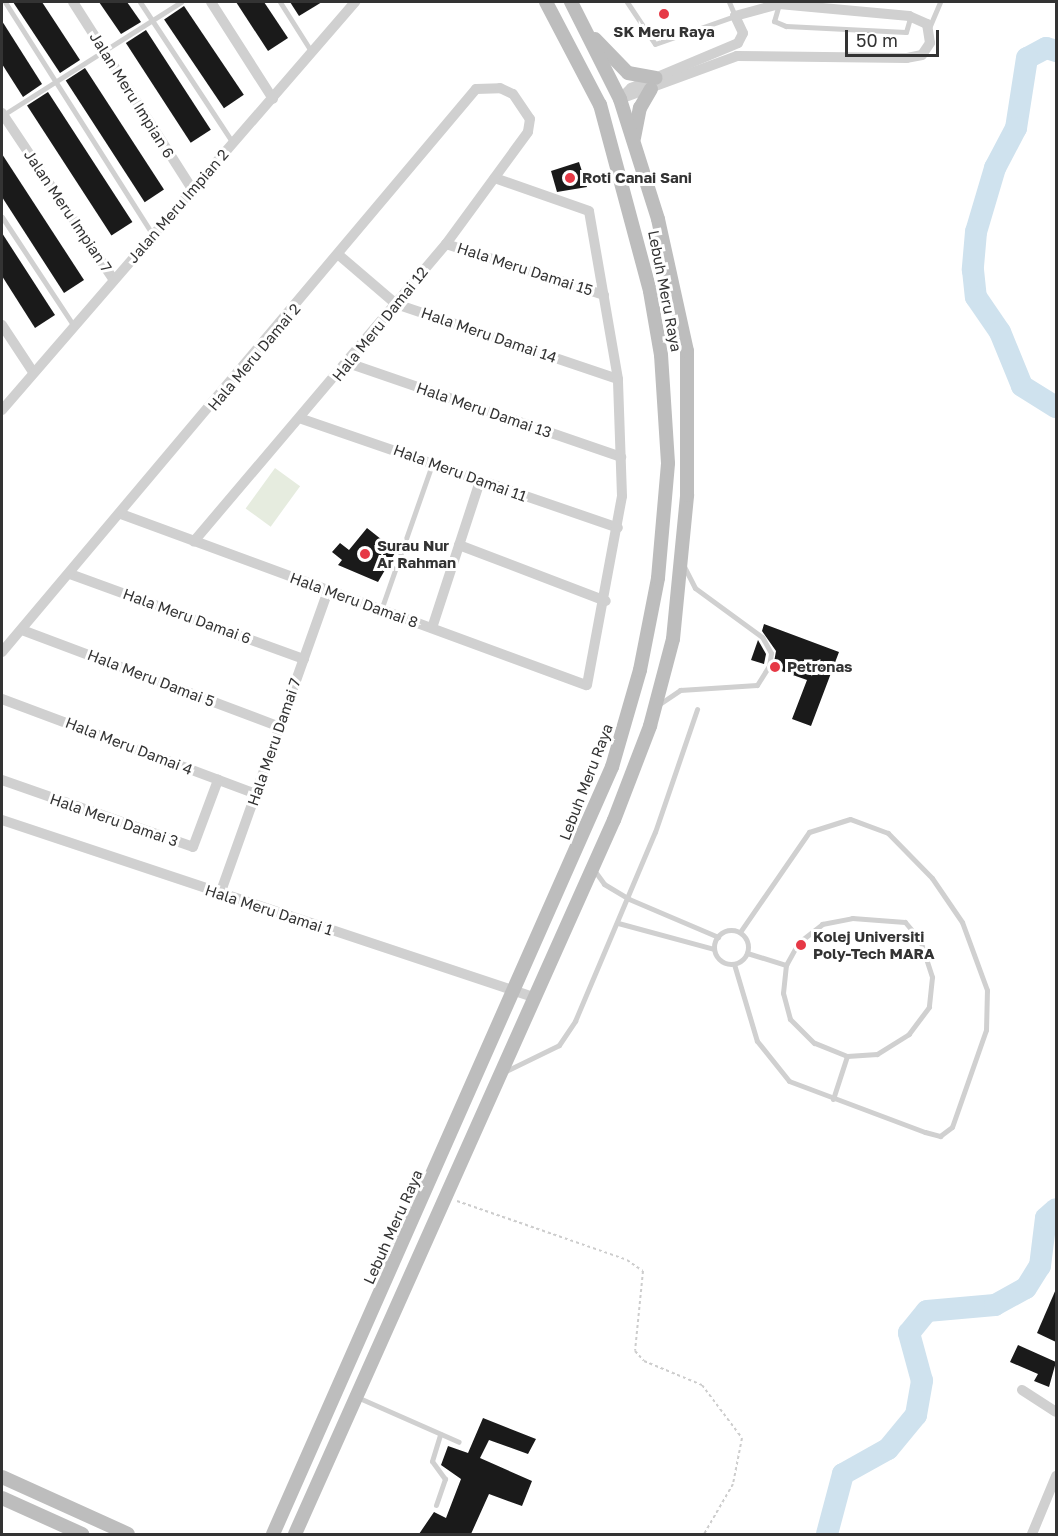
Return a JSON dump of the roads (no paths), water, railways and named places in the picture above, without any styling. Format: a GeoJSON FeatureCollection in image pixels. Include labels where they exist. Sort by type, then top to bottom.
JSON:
{"type":"FeatureCollection","features":[{"type":"Feature","properties":{"kind":"main road","name":"Lebuh Meru Raya"},"geometry":{"type":"LineString","coordinates":[[273,1531],[517,991],[612,767],[640,669],[658,578],[668,463],[661,355],[638,232],[609,131],[577,54],[546,2]]}},
{"type":"Feature","properties":{"kind":"main road","name":"Lebuh Meru Raya"},"geometry":{"type":"LineString","coordinates":[[295,1534],[593,868],[655,706],[673,639],[687,495],[687,351],[658,219],[620,99],[571,2]]}},
{"type":"Feature","properties":{"kind":"main road"},"geometry":{"type":"LineString","coordinates":[[587,31],[625,70],[654,83],[639,108],[633,143]]}},
{"type":"Feature","properties":{"kind":"main road"},"geometry":{"type":"LineString","coordinates":[[577,54],[593,68],[606,95],[620,99],[609,131]]}},
{"type":"Feature","properties":{"kind":"main road"},"geometry":{"type":"LineString","coordinates":[[2,1477],[128,1534]]}},
{"type":"Feature","properties":{"kind":"main road"},"geometry":{"type":"LineString","coordinates":[[2,1498],[82,1534]]}},
{"type":"Feature","properties":{"kind":"street","name":"Jalan Meru Impian 6"},"geometry":{"type":"LineString","coordinates":[[73,2],[192,189]]}},
{"type":"Feature","properties":{"kind":"street"},"geometry":{"type":"LineString","coordinates":[[211,2],[273,99]]}},
{"type":"Feature","properties":{"kind":"street","name":"Jalan Meru Impian 2"},"geometry":{"type":"LineString","coordinates":[[2,410],[152,234],[273,99],[349,4]]}},
{"type":"Feature","properties":{"kind":"street"},"geometry":{"type":"LineString","coordinates":[[620,99],[740,42],[743,33],[735,16],[779,4],[909,16],[930,28],[930,43],[916,57],[752,54],[654,83]]}},
{"type":"Feature","properties":{"kind":"street","name":"Hala Meru Damai 2"},"geometry":{"type":"LineString","coordinates":[[2,652],[340,256],[476,89],[500,88],[513,94]]}},
{"type":"Feature","properties":{"kind":"street","name":"Hala Meru Damai 12"},"geometry":{"type":"LineString","coordinates":[[194,541],[302,419],[446,244],[528,132],[530,119],[513,94]]}},
{"type":"Feature","properties":{"kind":"street","name":"Jalan Meru Impian 7"},"geometry":{"type":"LineString","coordinates":[[2,114],[6,128],[114,280]]}},
{"type":"Feature","properties":{"kind":"street"},"geometry":{"type":"LineString","coordinates":[[459,545],[606,601],[618,528],[621,457],[618,379],[589,211],[495,178]]}},
{"type":"Feature","properties":{"kind":"street","name":"Hala Meru Damai 15"},"geometry":{"type":"LineString","coordinates":[[446,244],[604,295]]}},
{"type":"Feature","properties":{"kind":"street","name":"Hala Meru Damai 14"},"geometry":{"type":"LineString","coordinates":[[340,256],[396,304],[618,379]]}},
{"type":"Feature","properties":{"kind":"street"},"geometry":{"type":"LineString","coordinates":[[2,325],[33,372]]}},
{"type":"Feature","properties":{"kind":"street","name":"Hala Meru Damai 13"},"geometry":{"type":"LineString","coordinates":[[348,363],[621,457]]}},
{"type":"Feature","properties":{"kind":"street","name":"Hala Meru Damai 11"},"geometry":{"type":"LineString","coordinates":[[302,419],[618,528]]}},
{"type":"Feature","properties":{"kind":"street"},"geometry":{"type":"LineString","coordinates":[[432,628],[480,481]]}},
{"type":"Feature","properties":{"kind":"street","name":"Hala Meru Damai 8"},"geometry":{"type":"LineString","coordinates":[[121,514],[587,685],[606,601]]}},
{"type":"Feature","properties":{"kind":"street","name":"Hala Meru Damai 6"},"geometry":{"type":"LineString","coordinates":[[70,574],[304,659]]}},
{"type":"Feature","properties":{"kind":"street","name":"Hala Meru Damai 7"},"geometry":{"type":"LineString","coordinates":[[220,894],[328,590]]}},
{"type":"Feature","properties":{"kind":"street","name":"Hala Meru Damai 5"},"geometry":{"type":"LineString","coordinates":[[22,630],[280,727]]}},
{"type":"Feature","properties":{"kind":"street","name":"Hala Meru Damai 4"},"geometry":{"type":"LineString","coordinates":[[2,699],[256,794]]}},
{"type":"Feature","properties":{"kind":"street","name":"Hala Meru Damai 3"},"geometry":{"type":"LineString","coordinates":[[2,780],[193,847],[218,780]]}},
{"type":"Feature","properties":{"kind":"street","name":"Hala Meru Damai 1"},"geometry":{"type":"LineString","coordinates":[[2,819],[220,894],[536,998]]}},
{"type":"Feature","properties":{"kind":"street"},"geometry":{"type":"LineString","coordinates":[[1022,1390],[1056,1412]]}},
{"type":"Feature","properties":{"kind":"street"},"geometry":{"type":"LineString","coordinates":[[1032,1534],[1056,1476]]}},
{"type":"Feature","properties":{"kind":"lane"},"geometry":{"type":"LineString","coordinates":[[5,2],[152,234]]}},
{"type":"Feature","properties":{"kind":"lane"},"geometry":{"type":"LineString","coordinates":[[140,2],[233,143]]}},
{"type":"Feature","properties":{"kind":"lane"},"geometry":{"type":"LineString","coordinates":[[2,114],[182,2]]}},
{"type":"Feature","properties":{"kind":"lane"},"geometry":{"type":"LineString","coordinates":[[280,2],[312,52]]}},
{"type":"Feature","properties":{"kind":"lane"},"geometry":{"type":"LineString","coordinates":[[627,2],[656,44],[735,16],[729,2]]}},
{"type":"Feature","properties":{"kind":"lane"},"geometry":{"type":"LineString","coordinates":[[930,28],[940,2]]}},
{"type":"Feature","properties":{"kind":"lane"},"geometry":{"type":"LineString","coordinates":[[779,4],[774,21],[786,26],[906,32],[909,16]]}},
{"type":"Feature","properties":{"kind":"lane"},"geometry":{"type":"LineString","coordinates":[[2,217],[74,326]]}},
{"type":"Feature","properties":{"kind":"lane"},"geometry":{"type":"LineString","coordinates":[[381,610],[432,462]]}},
{"type":"Feature","properties":{"kind":"lane"},"geometry":{"type":"LineString","coordinates":[[655,706],[680,690],[757,685],[769,666],[771,653],[762,637],[695,588],[681,560]]}},
{"type":"Feature","properties":{"kind":"lane"},"geometry":{"type":"LineString","coordinates":[[503,1072],[559,1045],[629,899],[697,709]]}},
{"type":"Feature","properties":{"kind":"lane"},"geometry":{"type":"LineString","coordinates":[[593,868],[604,884],[629,899],[718,937],[740,932],[809,832],[850,819],[888,833],[932,878],[962,922],[987,990],[986,1030],[952,1127],[940,1136],[833,1099],[789,1081],[774,1066],[757,1041],[734,964]]}},
{"type":"Feature","properties":{"kind":"lane"},"geometry":{"type":"LineString","coordinates":[[852,918],[905,922],[920,940],[932,977],[929,1007],[909,1034],[877,1054],[847,1056],[814,1043],[790,1018],[783,993],[786,965],[798,943],[822,924],[852,918]]}},
{"type":"Feature","properties":{"kind":"lane"},"geometry":{"type":"LineString","coordinates":[[618,923],[714,949],[723,962],[734,964]]}},
{"type":"Feature","properties":{"kind":"lane"},"geometry":{"type":"LineString","coordinates":[[740,932],[747,953]]}},
{"type":"Feature","properties":{"kind":"lane"},"geometry":{"type":"LineString","coordinates":[[714,949],[718,937]]}},
{"type":"Feature","properties":{"kind":"lane"},"geometry":{"type":"LineString","coordinates":[[734,964],[747,953]]}},
{"type":"Feature","properties":{"kind":"lane"},"geometry":{"type":"LineString","coordinates":[[747,953],[786,965]]}},
{"type":"Feature","properties":{"kind":"lane"},"geometry":{"type":"LineString","coordinates":[[833,1099],[847,1056]]}},
{"type":"Feature","properties":{"kind":"lane"},"geometry":{"type":"LineString","coordinates":[[355,1396],[459,1442]]}},
{"type":"Feature","properties":{"kind":"lane"},"geometry":{"type":"LineString","coordinates":[[436,1505],[445,1479],[432,1461],[440,1434]]}},
{"type":"Feature","properties":{"kind":"waterway"},"geometry":{"type":"LineString","coordinates":[[1056,51],[1046,48],[1027,58],[1016,128],[995,168],[976,232],[973,270],[976,297],[1000,332],[1022,386],[1056,407]]}},
{"type":"Feature","properties":{"kind":"waterway"},"geometry":{"type":"LineString","coordinates":[[827,1534],[843,1474],[888,1449],[916,1415],[922,1381],[909,1333],[927,1311],[995,1305],[1026,1288],[1040,1266],[1046,1218],[1056,1209]]}},
{"type":"Feature","properties":{"kind":"place","name":"SK Meru Raya"},"geometry":{"type":"Point","coordinates":[664,14]}},
{"type":"Feature","properties":{"kind":"place","name":"Roti Canai Sani"},"geometry":{"type":"Point","coordinates":[570,178]}},
{"type":"Feature","properties":{"kind":"place","name":"Surau Nur Ar Rahman"},"geometry":{"type":"Point","coordinates":[365,554]}},
{"type":"Feature","properties":{"kind":"place","name":"Petronas"},"geometry":{"type":"Point","coordinates":[775,667]}},
{"type":"Feature","properties":{"kind":"place","name":"Kolej Universiti Poly-Tech MARA"},"geometry":{"type":"Point","coordinates":[801,945]}}]}
